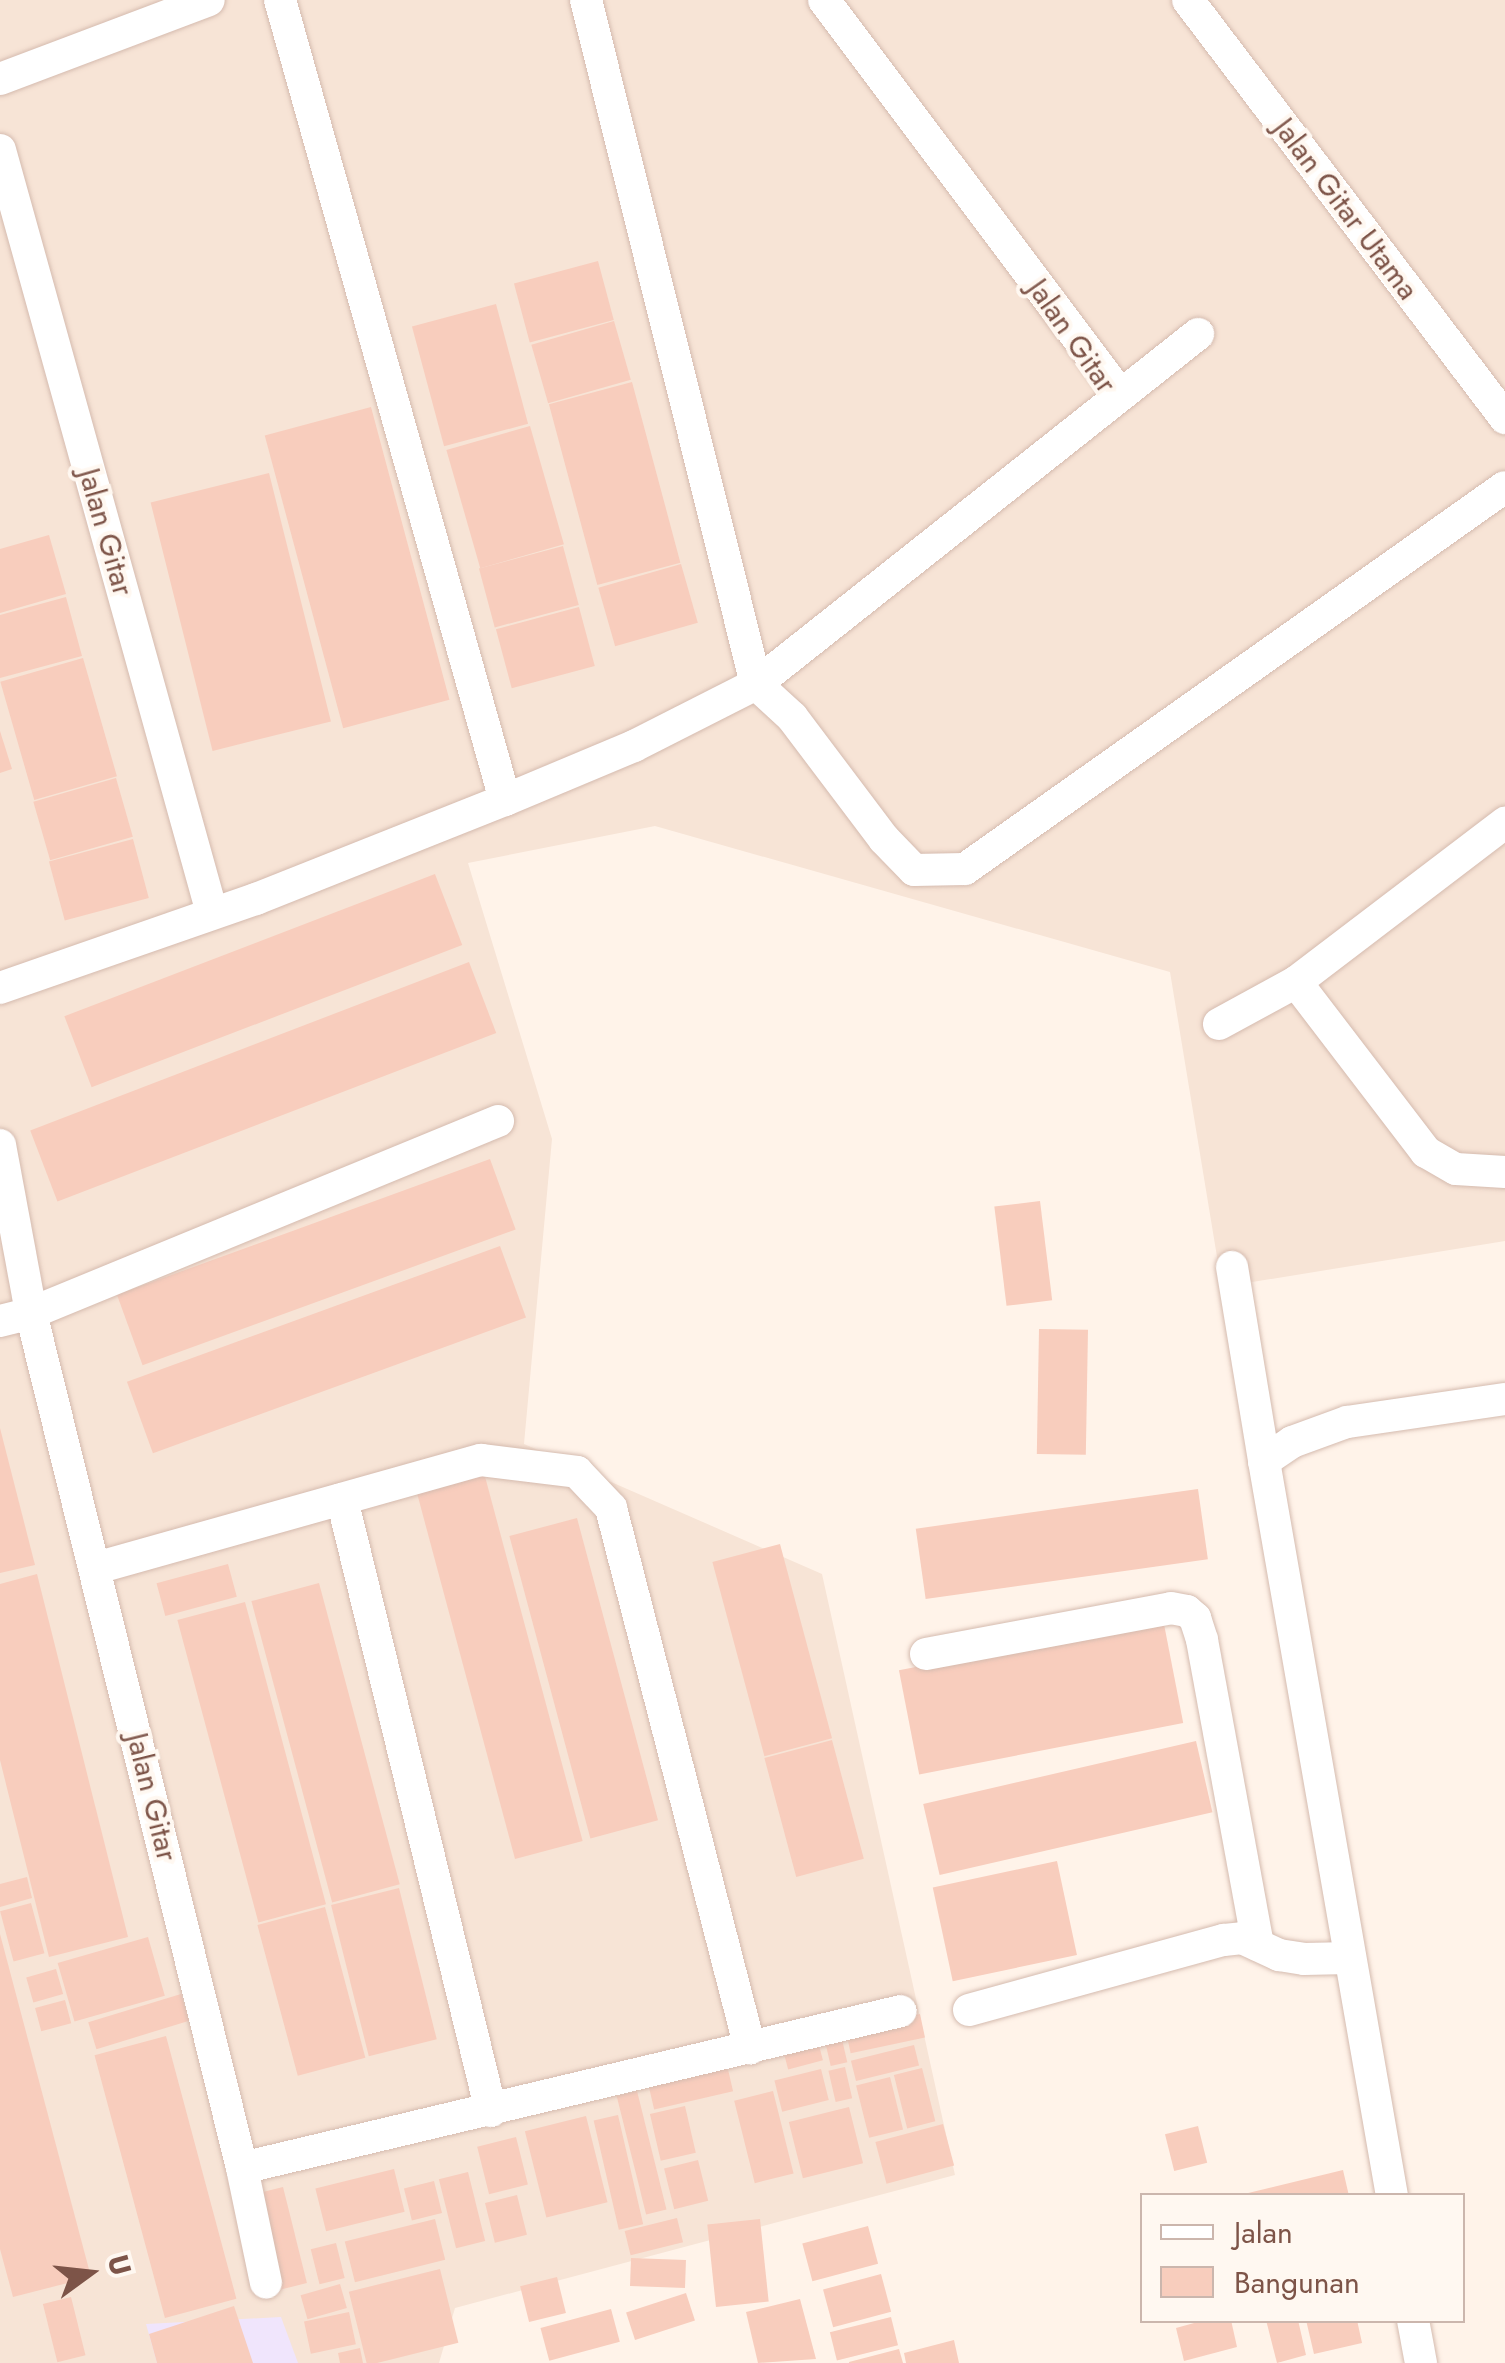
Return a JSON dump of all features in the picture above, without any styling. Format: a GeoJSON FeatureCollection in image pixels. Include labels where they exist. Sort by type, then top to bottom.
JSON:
{"type":"FeatureCollection","features":[{"type":"Feature","properties":{"kind":"street"},"geometry":{"type":"LineString","coordinates":[[0,78],[209,0]]}},
{"type":"Feature","properties":{"kind":"street"},"geometry":{"type":"LineString","coordinates":[[280,0],[505,800]]}},
{"type":"Feature","properties":{"kind":"street"},"geometry":{"type":"LineString","coordinates":[[586,0],[756,684],[792,717],[884,839],[914,870],[965,870],[1505,487]]}},
{"type":"Feature","properties":{"kind":"street","name":"Jalan Gitar"},"geometry":{"type":"LineString","coordinates":[[0,988],[212,913],[505,800],[634,746],[756,684],[1121,396],[824,0]]}},
{"type":"Feature","properties":{"kind":"street","name":"Jalan Gitar Utama"},"geometry":{"type":"LineString","coordinates":[[1188,0],[1505,418]]}},
{"type":"Feature","properties":{"kind":"street","name":"Jalan Gitar"},"geometry":{"type":"LineString","coordinates":[[0,150],[212,913]]}},
{"type":"Feature","properties":{"kind":"street"},"geometry":{"type":"LineString","coordinates":[[1121,396],[1198,334]]}},
{"type":"Feature","properties":{"kind":"street"},"geometry":{"type":"LineString","coordinates":[[1219,1024],[1296,982],[1505,824]]}},
{"type":"Feature","properties":{"kind":"street"},"geometry":{"type":"LineString","coordinates":[[1296,982],[1426,1152],[1456,1169],[1505,1172]]}},
{"type":"Feature","properties":{"kind":"street"},"geometry":{"type":"LineString","coordinates":[[16,1317],[498,1121]]}},
{"type":"Feature","properties":{"kind":"street","name":"Jalan Gitar"},"geometry":{"type":"LineString","coordinates":[[0,1145],[16,1317],[96,1568],[242,2168],[266,2283]]}},
{"type":"Feature","properties":{"kind":"street"},"geometry":{"type":"LineString","coordinates":[[1232,1267],[1391,2193]]}},
{"type":"Feature","properties":{"kind":"street"},"geometry":{"type":"LineString","coordinates":[[1264,1461],[1292,1442],[1347,1422],[1505,1399]]}},
{"type":"Feature","properties":{"kind":"street"},"geometry":{"type":"LineString","coordinates":[[96,1568],[482,1460],[577,1472],[611,1508],[750,2048]]}},
{"type":"Feature","properties":{"kind":"street"},"geometry":{"type":"LineString","coordinates":[[342,1499],[491,2111]]}},
{"type":"Feature","properties":{"kind":"street"},"geometry":{"type":"LineString","coordinates":[[926,1654],[1171,1608],[1187,1611],[1202,1640],[1258,1944]]}},
{"type":"Feature","properties":{"kind":"street"},"geometry":{"type":"LineString","coordinates":[[969,2010],[1224,1940],[1242,1938],[1304,1959],[1350,1958]]}},
{"type":"Feature","properties":{"kind":"street"},"geometry":{"type":"LineString","coordinates":[[242,2168],[900,2011]]}},
{"type":"Feature","properties":{"kind":"street"},"geometry":{"type":"LineString","coordinates":[[1414,2323],[1421,2363]]}},
{"type":"Feature","properties":{"kind":"shaded area"},"geometry":{"type":"Polygon","coordinates":[[[0,0],[1505,0],[1505,1241],[1222,1287],[1170,972],[655,826],[468,863],[552,1139],[524,1444],[822,1574],[955,2175],[455,2308],[439,2363],[0,2363],[0,0]]]}},
{"type":"Feature","properties":{"kind":"shaded area"},"geometry":{"type":"Polygon","coordinates":[[[281,2317],[298,2363],[157,2363],[146,2324],[281,2317]]]}},
{"type":"Feature","properties":{"kind":"building"},"geometry":{"type":"Polygon","coordinates":[[[598,261],[614,320],[530,342],[514,284],[598,261]]]}},
{"type":"Feature","properties":{"kind":"building"},"geometry":{"type":"Polygon","coordinates":[[[496,304],[528,424],[444,446],[412,327],[496,304]]]}},
{"type":"Feature","properties":{"kind":"building"},"geometry":{"type":"Polygon","coordinates":[[[614,321],[631,380],[548,403],[531,345],[614,321]]]}},
{"type":"Feature","properties":{"kind":"building"},"geometry":{"type":"Polygon","coordinates":[[[632,382],[680,563],[597,585],[549,404],[632,382]]]}},
{"type":"Feature","properties":{"kind":"building"},"geometry":{"type":"Polygon","coordinates":[[[371,407],[449,700],[343,728],[265,435],[371,407]]]}},
{"type":"Feature","properties":{"kind":"building"},"geometry":{"type":"Polygon","coordinates":[[[530,426],[564,544],[480,568],[446,450],[530,426]]]}},
{"type":"Feature","properties":{"kind":"building"},"geometry":{"type":"Polygon","coordinates":[[[269,473],[331,721],[213,751],[151,503],[269,473]]]}},
{"type":"Feature","properties":{"kind":"building"},"geometry":{"type":"Polygon","coordinates":[[[49,535],[66,594],[0,613],[0,549],[49,535]]]}},
{"type":"Feature","properties":{"kind":"building"},"geometry":{"type":"Polygon","coordinates":[[[563,546],[579,605],[495,627],[479,569],[563,546]]]}},
{"type":"Feature","properties":{"kind":"building"},"geometry":{"type":"Polygon","coordinates":[[[681,564],[698,623],[615,646],[598,588],[681,564]]]}},
{"type":"Feature","properties":{"kind":"building"},"geometry":{"type":"Polygon","coordinates":[[[66,597],[82,656],[0,678],[0,615],[66,597]]]}},
{"type":"Feature","properties":{"kind":"building"},"geometry":{"type":"Polygon","coordinates":[[[579,607],[595,666],[512,688],[496,629],[579,607]]]}},
{"type":"Feature","properties":{"kind":"building"},"geometry":{"type":"Polygon","coordinates":[[[83,658],[117,776],[34,800],[0,682],[83,658]]]}},
{"type":"Feature","properties":{"kind":"building"},"geometry":{"type":"Polygon","coordinates":[[[0,731],[12,769],[0,773],[0,731]]]}},
{"type":"Feature","properties":{"kind":"building"},"geometry":{"type":"Polygon","coordinates":[[[116,778],[133,837],[50,860],[33,802],[116,778]]]}},
{"type":"Feature","properties":{"kind":"building"},"geometry":{"type":"Polygon","coordinates":[[[133,839],[149,898],[65,920],[49,862],[133,839]]]}},
{"type":"Feature","properties":{"kind":"building"},"geometry":{"type":"Polygon","coordinates":[[[435,874],[462,945],[92,1087],[64,1016],[435,874]]]}},
{"type":"Feature","properties":{"kind":"building"},"geometry":{"type":"Polygon","coordinates":[[[469,962],[496,1033],[57,1201],[30,1130],[469,962]]]}},
{"type":"Feature","properties":{"kind":"building"},"geometry":{"type":"Polygon","coordinates":[[[490,1159],[516,1229],[143,1365],[117,1295],[490,1159]]]}},
{"type":"Feature","properties":{"kind":"building"},"geometry":{"type":"Polygon","coordinates":[[[1040,1201],[1052,1300],[1007,1306],[994,1207],[1040,1201]]]}},
{"type":"Feature","properties":{"kind":"building"},"geometry":{"type":"Polygon","coordinates":[[[500,1246],[526,1317],[153,1453],[127,1382],[500,1246]]]}},
{"type":"Feature","properties":{"kind":"building"},"geometry":{"type":"Polygon","coordinates":[[[1039,1329],[1088,1330],[1086,1455],[1037,1454],[1039,1329]]]}},
{"type":"Feature","properties":{"kind":"building"},"geometry":{"type":"Polygon","coordinates":[[[0,1428],[35,1565],[0,1573],[0,1428]]]}},
{"type":"Feature","properties":{"kind":"building"},"geometry":{"type":"Polygon","coordinates":[[[483,1469],[583,1841],[515,1859],[415,1487],[483,1469]]]}},
{"type":"Feature","properties":{"kind":"building"},"geometry":{"type":"Polygon","coordinates":[[[1198,1489],[1208,1559],[926,1599],[916,1529],[1198,1489]]]}},
{"type":"Feature","properties":{"kind":"building"},"geometry":{"type":"Polygon","coordinates":[[[577,1518],[658,1820],[590,1838],[509,1536],[577,1518]]]}},
{"type":"Feature","properties":{"kind":"building"},"geometry":{"type":"Polygon","coordinates":[[[780,1544],[832,1738],[764,1756],[712,1562],[780,1544]]]}},
{"type":"Feature","properties":{"kind":"building"},"geometry":{"type":"Polygon","coordinates":[[[228,1564],[237,1597],[165,1616],[157,1583],[228,1564]]]}},
{"type":"Feature","properties":{"kind":"building"},"geometry":{"type":"Polygon","coordinates":[[[37,1574],[128,1937],[49,1957],[0,1760],[0,1584],[37,1574]]]}},
{"type":"Feature","properties":{"kind":"building"},"geometry":{"type":"Polygon","coordinates":[[[319,1583],[400,1884],[332,1902],[251,1601],[319,1583]]]}},
{"type":"Feature","properties":{"kind":"building"},"geometry":{"type":"Polygon","coordinates":[[[245,1602],[326,1904],[258,1922],[177,1620],[245,1602]]]}},
{"type":"Feature","properties":{"kind":"building"},"geometry":{"type":"Polygon","coordinates":[[[1163,1619],[1183,1723],[919,1774],[899,1670],[1163,1619]]]}},
{"type":"Feature","properties":{"kind":"building"},"geometry":{"type":"Polygon","coordinates":[[[832,1740],[864,1859],[796,1877],[764,1758],[832,1740]]]}},
{"type":"Feature","properties":{"kind":"building"},"geometry":{"type":"Polygon","coordinates":[[[1196,1741],[1212,1812],[940,1875],[923,1804],[1196,1741]]]}},
{"type":"Feature","properties":{"kind":"building"},"geometry":{"type":"Polygon","coordinates":[[[1057,1861],[1077,1955],[953,1981],[933,1887],[1057,1861]]]}},
{"type":"Feature","properties":{"kind":"building"},"geometry":{"type":"Polygon","coordinates":[[[27,1877],[32,1898],[0,1907],[0,1884],[27,1877]]]}},
{"type":"Feature","properties":{"kind":"building"},"geometry":{"type":"Polygon","coordinates":[[[399,1888],[437,2039],[369,2056],[331,1905],[399,1888]]]}},
{"type":"Feature","properties":{"kind":"building"},"geometry":{"type":"Polygon","coordinates":[[[31,1903],[44,1953],[14,1962],[0,1911],[31,1903]]]}},
{"type":"Feature","properties":{"kind":"building"},"geometry":{"type":"Polygon","coordinates":[[[325,1907],[365,2058],[298,2076],[257,1925],[325,1907]]]}},
{"type":"Feature","properties":{"kind":"building"},"geometry":{"type":"Polygon","coordinates":[[[0,1934],[91,2277],[13,2297],[0,2249],[0,1934]]]}},
{"type":"Feature","properties":{"kind":"building"},"geometry":{"type":"Polygon","coordinates":[[[148,1937],[165,1996],[74,2022],[58,1963],[148,1937]]]}},
{"type":"Feature","properties":{"kind":"building"},"geometry":{"type":"Polygon","coordinates":[[[56,1969],[63,1994],[33,2003],[26,1978],[56,1969]]]}},
{"type":"Feature","properties":{"kind":"building"},"geometry":{"type":"Polygon","coordinates":[[[181,1994],[189,2021],[96,2049],[88,2022],[181,1994]]]}},
{"type":"Feature","properties":{"kind":"building"},"geometry":{"type":"Polygon","coordinates":[[[65,2000],[71,2023],[41,2031],[35,2008],[65,2000]]]}},
{"type":"Feature","properties":{"kind":"building"},"geometry":{"type":"Polygon","coordinates":[[[920,2014],[925,2037],[851,2053],[846,2030],[920,2014]]]}},
{"type":"Feature","properties":{"kind":"building"},"geometry":{"type":"Polygon","coordinates":[[[841,2035],[847,2062],[831,2066],[824,2039],[841,2035]]]}},
{"type":"Feature","properties":{"kind":"building"},"geometry":{"type":"Polygon","coordinates":[[[166,2036],[236,2299],[165,2318],[95,2055],[166,2036]]]}},
{"type":"Feature","properties":{"kind":"building"},"geometry":{"type":"Polygon","coordinates":[[[817,2038],[823,2060],[788,2070],[782,2047],[817,2038]]]}},
{"type":"Feature","properties":{"kind":"building"},"geometry":{"type":"Polygon","coordinates":[[[914,2045],[919,2065],[856,2081],[851,2061],[914,2045]]]}},
{"type":"Feature","properties":{"kind":"building"},"geometry":{"type":"Polygon","coordinates":[[[727,2065],[733,2091],[654,2110],[648,2083],[727,2065]]]}},
{"type":"Feature","properties":{"kind":"building"},"geometry":{"type":"Polygon","coordinates":[[[845,2067],[852,2098],[836,2102],[828,2071],[845,2067]]]}},
{"type":"Feature","properties":{"kind":"building"},"geometry":{"type":"Polygon","coordinates":[[[922,2068],[935,2121],[907,2128],[894,2075],[922,2068]]]}},
{"type":"Feature","properties":{"kind":"building"},"geometry":{"type":"Polygon","coordinates":[[[821,2069],[829,2100],[782,2112],[774,2081],[821,2069]]]}},
{"type":"Feature","properties":{"kind":"building"},"geometry":{"type":"Polygon","coordinates":[[[890,2077],[903,2129],[869,2138],[856,2085],[890,2077]]]}},
{"type":"Feature","properties":{"kind":"building"},"geometry":{"type":"Polygon","coordinates":[[[637,2091],[667,2209],[646,2214],[617,2096],[637,2091]]]}},
{"type":"Feature","properties":{"kind":"building"},"geometry":{"type":"Polygon","coordinates":[[[773,2091],[794,2173],[755,2183],[734,2101],[773,2091]]]}},
{"type":"Feature","properties":{"kind":"building"},"geometry":{"type":"Polygon","coordinates":[[[685,2106],[696,2153],[661,2161],[650,2114],[685,2106]]]}},
{"type":"Feature","properties":{"kind":"building"},"geometry":{"type":"Polygon","coordinates":[[[849,2107],[863,2163],[803,2178],[789,2122],[849,2107]]]}},
{"type":"Feature","properties":{"kind":"building"},"geometry":{"type":"Polygon","coordinates":[[[618,2115],[643,2224],[619,2230],[594,2121],[618,2115]]]}},
{"type":"Feature","properties":{"kind":"building"},"geometry":{"type":"Polygon","coordinates":[[[586,2116],[608,2202],[546,2218],[525,2131],[586,2116]]]}},
{"type":"Feature","properties":{"kind":"building"},"geometry":{"type":"Polygon","coordinates":[[[943,2124],[954,2166],[887,2184],[875,2142],[943,2124]]]}},
{"type":"Feature","properties":{"kind":"building"},"geometry":{"type":"Polygon","coordinates":[[[1198,2126],[1207,2163],[1174,2171],[1165,2134],[1198,2126]]]}},
{"type":"Feature","properties":{"kind":"building"},"geometry":{"type":"Polygon","coordinates":[[[516,2137],[528,2185],[489,2194],[477,2147],[516,2137]]]}},
{"type":"Feature","properties":{"kind":"building"},"geometry":{"type":"Polygon","coordinates":[[[698,2160],[708,2201],[674,2209],[664,2168],[698,2160]]]}},
{"type":"Feature","properties":{"kind":"building"},"geometry":{"type":"Polygon","coordinates":[[[394,2169],[405,2212],[326,2231],[315,2189],[394,2169]]]}},
{"type":"Feature","properties":{"kind":"building"},"geometry":{"type":"Polygon","coordinates":[[[1343,2170],[1348,2193],[1248,2193],[1343,2170]]]}},
{"type":"Feature","properties":{"kind":"building"},"geometry":{"type":"Polygon","coordinates":[[[468,2172],[485,2241],[456,2248],[439,2179],[468,2172]]]}},
{"type":"Feature","properties":{"kind":"building"},"geometry":{"type":"Polygon","coordinates":[[[434,2181],[442,2213],[412,2221],[404,2188],[434,2181]]]}},
{"type":"Feature","properties":{"kind":"building"},"geometry":{"type":"Polygon","coordinates":[[[283,2187],[307,2283],[281,2290],[257,2194],[283,2187]]]}},
{"type":"Feature","properties":{"kind":"building"},"geometry":{"type":"Polygon","coordinates":[[[517,2195],[527,2235],[495,2243],[485,2203],[517,2195]]]}},
{"type":"Feature","properties":{"kind":"building"},"geometry":{"type":"Polygon","coordinates":[[[677,2218],[683,2242],[631,2255],[625,2231],[677,2218]]]}},
{"type":"Feature","properties":{"kind":"building"},"geometry":{"type":"Polygon","coordinates":[[[435,2219],[445,2260],[355,2282],[345,2241],[435,2219]]]}},
{"type":"Feature","properties":{"kind":"building"},"geometry":{"type":"Polygon","coordinates":[[[760,2219],[769,2302],[716,2307],[707,2225],[760,2219]]]}},
{"type":"Feature","properties":{"kind":"building"},"geometry":{"type":"Polygon","coordinates":[[[868,2226],[878,2264],[812,2281],[802,2244],[868,2226]]]}},
{"type":"Feature","properties":{"kind":"building"},"geometry":{"type":"Polygon","coordinates":[[[336,2243],[345,2278],[319,2284],[311,2249],[336,2243]]]}},
{"type":"Feature","properties":{"kind":"building"},"geometry":{"type":"Polygon","coordinates":[[[631,2258],[686,2260],[685,2288],[630,2286],[631,2258]]]}},
{"type":"Feature","properties":{"kind":"building"},"geometry":{"type":"Polygon","coordinates":[[[440,2269],[458,2343],[367,2363],[349,2292],[440,2269]]]}},
{"type":"Feature","properties":{"kind":"building"},"geometry":{"type":"Polygon","coordinates":[[[881,2274],[891,2312],[833,2327],[823,2290],[881,2274]]]}},
{"type":"Feature","properties":{"kind":"building"},"geometry":{"type":"Polygon","coordinates":[[[557,2277],[566,2313],[529,2322],[520,2286],[557,2277]]]}},
{"type":"Feature","properties":{"kind":"building"},"geometry":{"type":"Polygon","coordinates":[[[340,2284],[347,2308],[307,2319],[301,2295],[340,2284]]]}},
{"type":"Feature","properties":{"kind":"building"},"geometry":{"type":"Polygon","coordinates":[[[686,2293],[695,2321],[635,2340],[626,2312],[686,2293]]]}},
{"type":"Feature","properties":{"kind":"building"},"geometry":{"type":"Polygon","coordinates":[[[71,2297],[86,2355],[57,2362],[43,2304],[71,2297]]]}},
{"type":"Feature","properties":{"kind":"building"},"geometry":{"type":"Polygon","coordinates":[[[800,2299],[816,2359],[758,2363],[746,2312],[800,2299]]]}},
{"type":"Feature","properties":{"kind":"building"},"geometry":{"type":"Polygon","coordinates":[[[234,2306],[253,2363],[157,2363],[149,2334],[234,2306]]]}},
{"type":"Feature","properties":{"kind":"building"},"geometry":{"type":"Polygon","coordinates":[[[611,2309],[620,2342],[549,2361],[540,2328],[611,2309]]]}},
{"type":"Feature","properties":{"kind":"building"},"geometry":{"type":"Polygon","coordinates":[[[349,2312],[356,2344],[311,2354],[304,2322],[349,2312]]]}},
{"type":"Feature","properties":{"kind":"building"},"geometry":{"type":"Polygon","coordinates":[[[891,2317],[898,2345],[837,2360],[830,2332],[891,2317]]]}},
{"type":"Feature","properties":{"kind":"building"},"geometry":{"type":"Polygon","coordinates":[[[1194,2323],[1232,2323],[1237,2347],[1184,2361],[1176,2328],[1194,2323]]]}},
{"type":"Feature","properties":{"kind":"building"},"geometry":{"type":"Polygon","coordinates":[[[1267,2323],[1299,2323],[1306,2355],[1277,2363],[1267,2323]]]}},
{"type":"Feature","properties":{"kind":"building"},"geometry":{"type":"Polygon","coordinates":[[[1307,2323],[1358,2323],[1362,2343],[1314,2354],[1307,2323]]]}},
{"type":"Feature","properties":{"kind":"building"},"geometry":{"type":"Polygon","coordinates":[[[954,2340],[959,2363],[906,2363],[904,2353],[954,2340]]]}},
{"type":"Feature","properties":{"kind":"building"},"geometry":{"type":"Polygon","coordinates":[[[360,2348],[363,2363],[340,2363],[338,2353],[360,2348]]]}},
{"type":"Feature","properties":{"kind":"building"},"geometry":{"type":"Polygon","coordinates":[[[899,2349],[903,2363],[849,2363],[849,2362],[899,2349]]]}}]}
